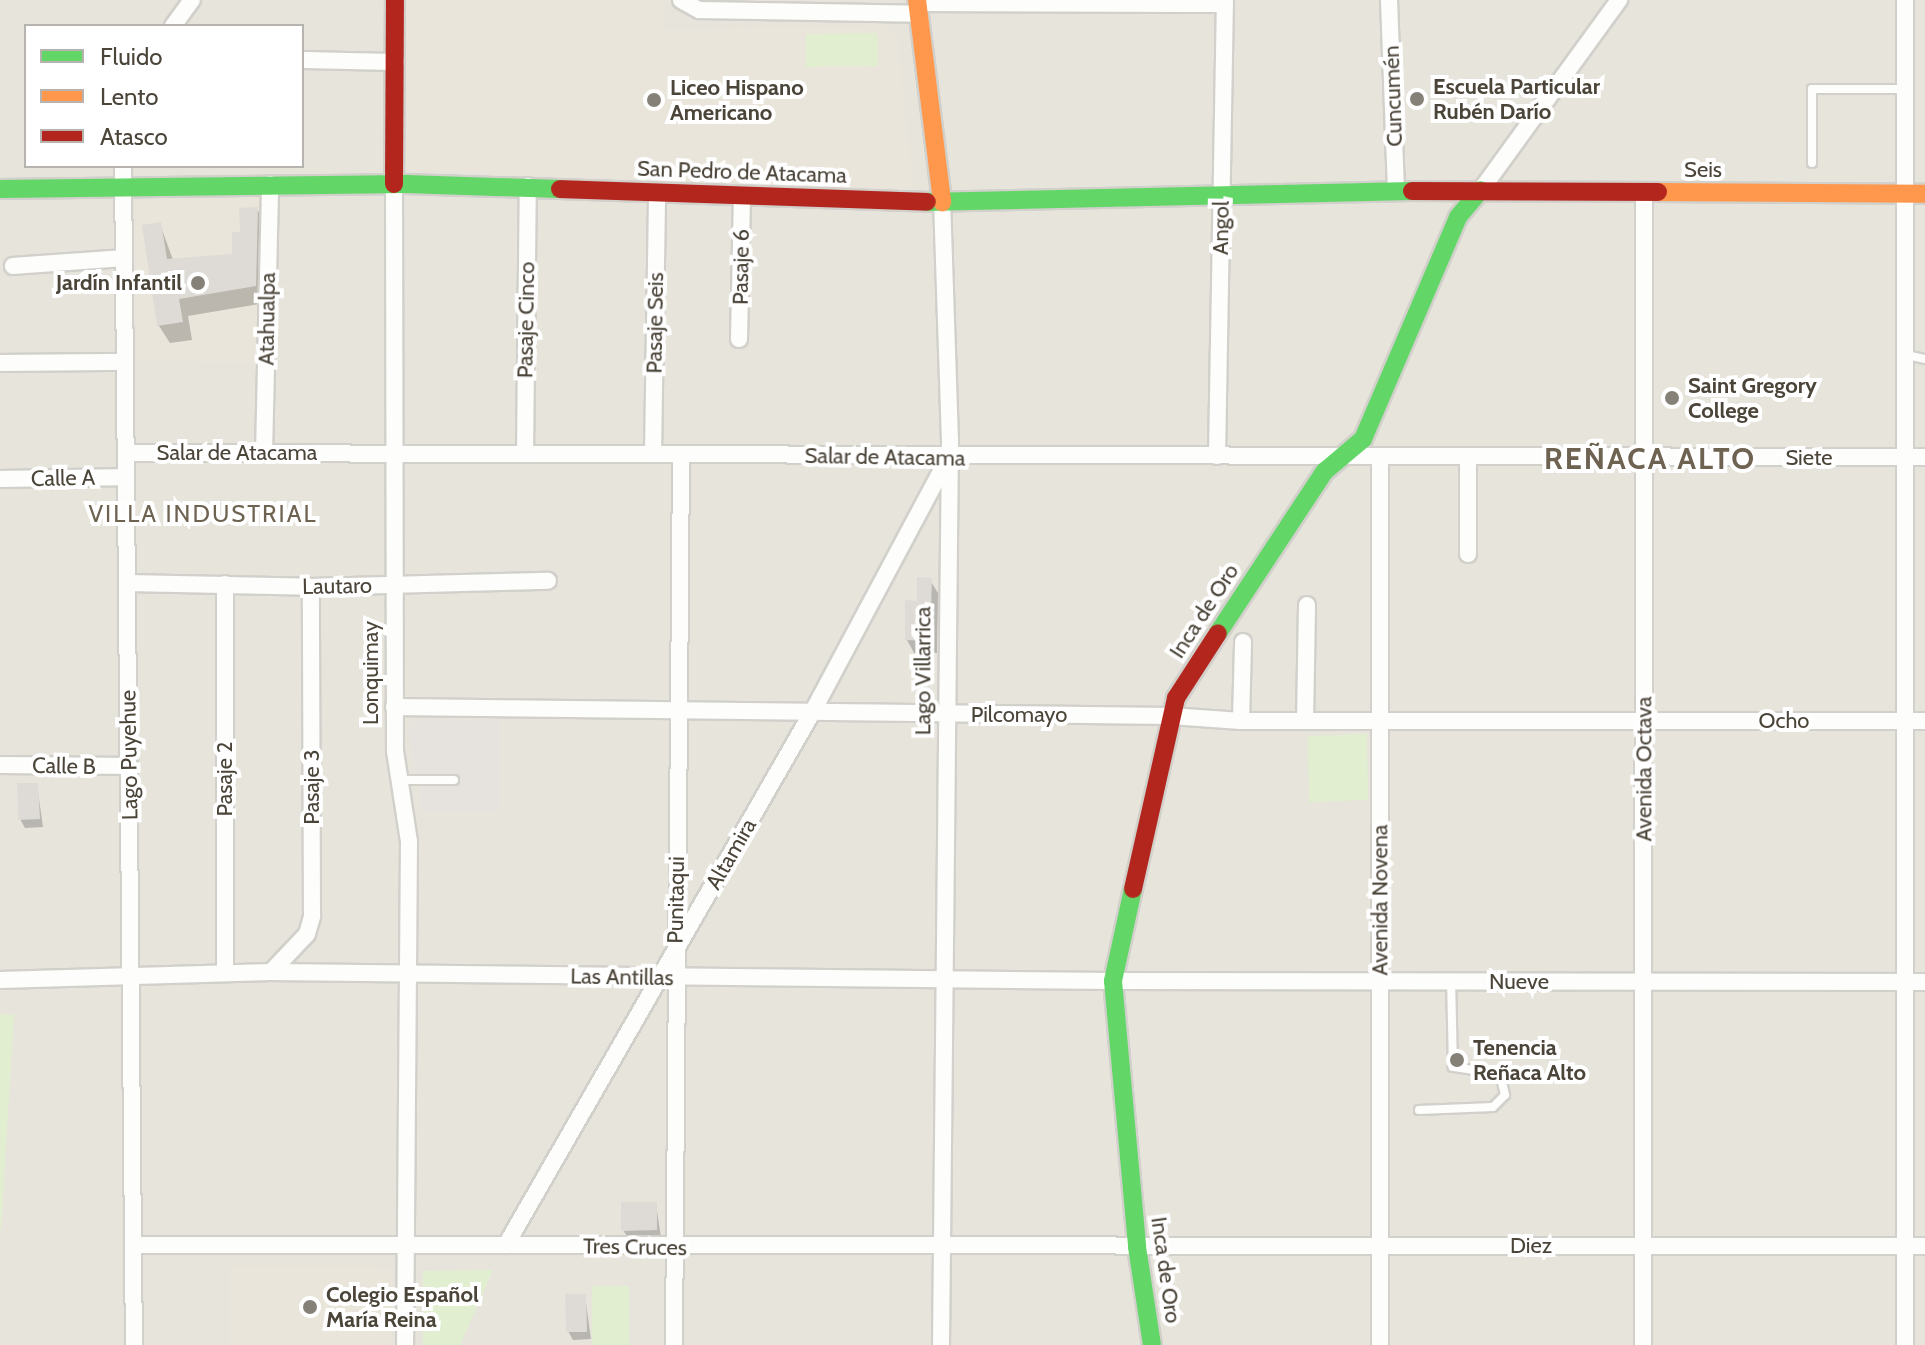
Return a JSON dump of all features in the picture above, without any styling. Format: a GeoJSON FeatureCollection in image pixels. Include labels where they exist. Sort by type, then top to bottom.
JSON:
{"type":"FeatureCollection","features":[{"type":"Feature","properties":{"kind":"street"},"geometry":{"type":"LineString","coordinates":[[174,24],[192,0]]}},
{"type":"Feature","properties":{"kind":"street","name":"Lonquimay"},"geometry":{"type":"LineString","coordinates":[[395,0],[394,707],[409,841],[405,1345]]}},
{"type":"Feature","properties":{"kind":"street","name":"Cuncumén"},"geometry":{"type":"LineString","coordinates":[[1389,0],[1396,192]]}},
{"type":"Feature","properties":{"kind":"street","name":"Inca de Oro"},"geometry":{"type":"LineString","coordinates":[[1152,1345],[1137,1247],[1113,981],[1176,698],[1325,471],[1363,439],[1458,217],[1619,0]]}},
{"type":"Feature","properties":{"kind":"street"},"geometry":{"type":"LineString","coordinates":[[1905,0],[1907,355],[1916,457],[1907,721],[1905,1345]]}},
{"type":"Feature","properties":{"kind":"street"},"geometry":{"type":"LineString","coordinates":[[684,3],[918,6],[1225,2]]}},
{"type":"Feature","properties":{"kind":"street","name":"Angol"},"geometry":{"type":"LineString","coordinates":[[1217,456],[1225,2]]}},
{"type":"Feature","properties":{"kind":"street","name":"Lago Villarrica"},"geometry":{"type":"LineString","coordinates":[[918,6],[942,202],[948,458],[941,1345]]}},
{"type":"Feature","properties":{"kind":"street"},"geometry":{"type":"LineString","coordinates":[[304,60],[396,62]]}},
{"type":"Feature","properties":{"kind":"street","name":"Lago Puyehue"},"geometry":{"type":"LineString","coordinates":[[123,168],[134,1345]]}},
{"type":"Feature","properties":{"kind":"street","name":"Atahualpa"},"geometry":{"type":"LineString","coordinates":[[264,454],[270,184]]}},
{"type":"Feature","properties":{"kind":"street","name":"San Pedro de Atacama"},"geometry":{"type":"LineString","coordinates":[[0,189],[394,184],[528,186],[942,202],[1481,190]]}},
{"type":"Feature","properties":{"kind":"street","name":"Pasaje Cinco"},"geometry":{"type":"LineString","coordinates":[[525,454],[528,186]]}},
{"type":"Feature","properties":{"kind":"street","name":"Seis"},"geometry":{"type":"LineString","coordinates":[[1481,190],[1644,194],[1925,194]]}},
{"type":"Feature","properties":{"kind":"street","name":"Pasaje Seis"},"geometry":{"type":"LineString","coordinates":[[653,454],[657,192]]}},
{"type":"Feature","properties":{"kind":"street","name":"Avenida Octava"},"geometry":{"type":"LineString","coordinates":[[1643,1345],[1644,194]]}},
{"type":"Feature","properties":{"kind":"street","name":"Pasaje 6"},"geometry":{"type":"LineString","coordinates":[[739,339],[742,196]]}},
{"type":"Feature","properties":{"kind":"street"},"geometry":{"type":"LineString","coordinates":[[13,266],[124,258]]}},
{"type":"Feature","properties":{"kind":"street"},"geometry":{"type":"LineString","coordinates":[[0,363],[125,362]]}},
{"type":"Feature","properties":{"kind":"street","name":"Salar de Atacama"},"geometry":{"type":"LineString","coordinates":[[126,453],[1644,458]]}},
{"type":"Feature","properties":{"kind":"street","name":"Punitaqui"},"geometry":{"type":"LineString","coordinates":[[674,1345],[668,978],[675,950],[681,454]]}},
{"type":"Feature","properties":{"kind":"street","name":"Avenida Novena"},"geometry":{"type":"LineString","coordinates":[[1380,456],[1380,1345]]}},
{"type":"Feature","properties":{"kind":"street"},"geometry":{"type":"LineString","coordinates":[[1468,456],[1468,554]]}},
{"type":"Feature","properties":{"kind":"street","name":"Siete"},"geometry":{"type":"LineString","coordinates":[[1644,458],[1916,457]]}},
{"type":"Feature","properties":{"kind":"street","name":"Altamira"},"geometry":{"type":"LineString","coordinates":[[675,950],[813,711],[948,458]]}},
{"type":"Feature","properties":{"kind":"street","name":"Calle A"},"geometry":{"type":"LineString","coordinates":[[0,479],[126,477]]}},
{"type":"Feature","properties":{"kind":"street","name":"Lautaro"},"geometry":{"type":"LineString","coordinates":[[127,583],[311,587],[548,581]]}},
{"type":"Feature","properties":{"kind":"street","name":"Pasaje 2"},"geometry":{"type":"LineString","coordinates":[[225,584],[225,973]]}},
{"type":"Feature","properties":{"kind":"street","name":"Pasaje 3"},"geometry":{"type":"LineString","coordinates":[[271,972],[307,934],[312,916],[311,587]]}},
{"type":"Feature","properties":{"kind":"street"},"geometry":{"type":"LineString","coordinates":[[1305,721],[1307,605]]}},
{"type":"Feature","properties":{"kind":"street"},"geometry":{"type":"LineString","coordinates":[[1241,721],[1243,642]]}},
{"type":"Feature","properties":{"kind":"street","name":"Pilcomayo"},"geometry":{"type":"LineString","coordinates":[[394,707],[1171,716],[1241,721],[1644,722]]}},
{"type":"Feature","properties":{"kind":"street","name":"Ocho"},"geometry":{"type":"LineString","coordinates":[[1644,722],[1925,721]]}},
{"type":"Feature","properties":{"kind":"street","name":"Calle B"},"geometry":{"type":"LineString","coordinates":[[0,765],[129,766]]}},
{"type":"Feature","properties":{"kind":"street","name":"Las Antillas"},"geometry":{"type":"LineString","coordinates":[[0,980],[271,972],[1113,981]]}},
{"type":"Feature","properties":{"kind":"street"},"geometry":{"type":"LineString","coordinates":[[506,1245],[668,978]]}},
{"type":"Feature","properties":{"kind":"street","name":"Nueve"},"geometry":{"type":"LineString","coordinates":[[1113,981],[1925,982]]}},
{"type":"Feature","properties":{"kind":"street","name":"Tres Cruces"},"geometry":{"type":"LineString","coordinates":[[133,1245],[1137,1247]]}},
{"type":"Feature","properties":{"kind":"street","name":"Diez"},"geometry":{"type":"LineString","coordinates":[[1137,1247],[1925,1246]]}},
{"type":"Feature","properties":{"kind":"lane"},"geometry":{"type":"LineString","coordinates":[[1812,163],[1812,89],[1905,89]]}},
{"type":"Feature","properties":{"kind":"lane"},"geometry":{"type":"LineString","coordinates":[[1907,355],[1925,359]]}},
{"type":"Feature","properties":{"kind":"lane"},"geometry":{"type":"LineString","coordinates":[[401,780],[454,780]]}},
{"type":"Feature","properties":{"kind":"lane"},"geometry":{"type":"LineString","coordinates":[[1419,1110],[1493,1107],[1505,1095],[1500,1074],[1453,1067],[1451,982]]}},
{"type":"Feature","properties":{"kind":"shaded area"},"geometry":{"type":"Polygon","coordinates":[[[0,0],[1925,0],[1925,1345],[0,1345],[0,0]]]}},
{"type":"Feature","properties":{"kind":"shaded area","name":"Liceo Hispano Americano"},"geometry":{"type":"Polygon","coordinates":[[[405,0],[662,0],[663,29],[888,26],[897,34],[913,189],[410,171],[405,166],[405,0]]]}},
{"type":"Feature","properties":{"kind":"shaded area","name":"Jardín Infantil"},"geometry":{"type":"Polygon","coordinates":[[[263,197],[258,364],[136,361],[136,205],[143,199],[263,197]]]}},
{"type":"Feature","properties":{"kind":"shaded area"},"geometry":{"type":"Polygon","coordinates":[[[420,719],[499,721],[500,811],[423,811],[408,730],[420,719]]]}},
{"type":"Feature","properties":{"kind":"shaded area","name":"Colegio Español María Reina"},"geometry":{"type":"Polygon","coordinates":[[[230,1267],[392,1268],[391,1345],[229,1345],[230,1267]]]}},
{"type":"Feature","properties":{"kind":"green space"},"geometry":{"type":"Polygon","coordinates":[[[877,33],[878,66],[806,67],[806,34],[877,33]]]}},
{"type":"Feature","properties":{"kind":"green space"},"geometry":{"type":"Polygon","coordinates":[[[1367,734],[1368,800],[1309,802],[1308,736],[1367,734]]]}},
{"type":"Feature","properties":{"kind":"green space"},"geometry":{"type":"Polygon","coordinates":[[[0,1014],[14,1015],[1,1229],[0,1228],[0,1014]]]}},
{"type":"Feature","properties":{"kind":"green space"},"geometry":{"type":"Polygon","coordinates":[[[493,1270],[460,1345],[423,1345],[423,1271],[493,1270]]]}},
{"type":"Feature","properties":{"kind":"green space"},"geometry":{"type":"Polygon","coordinates":[[[592,1286],[629,1286],[629,1345],[592,1345],[592,1286]]]}},
{"type":"Feature","properties":{"kind":"building"},"geometry":{"type":"Polygon","coordinates":[[[258,207],[256,286],[179,299],[183,322],[157,326],[142,225],[161,222],[167,259],[232,254],[232,232],[240,232],[239,208],[258,207]]]}},
{"type":"Feature","properties":{"kind":"building"},"geometry":{"type":"Polygon","coordinates":[[[917,577],[932,578],[930,641],[905,640],[905,600],[917,601],[917,577]]]}},
{"type":"Feature","properties":{"kind":"building"},"geometry":{"type":"Polygon","coordinates":[[[17,783],[38,783],[40,819],[18,820],[17,783]]]}},
{"type":"Feature","properties":{"kind":"building"},"geometry":{"type":"Polygon","coordinates":[[[621,1202],[657,1202],[657,1230],[621,1231],[621,1202]]]}},
{"type":"Feature","properties":{"kind":"building"},"geometry":{"type":"Polygon","coordinates":[[[565,1294],[586,1294],[587,1332],[566,1332],[565,1294]]]}},
{"type":"Feature","properties":{"kind":"traffic: fast"},"geometry":{"type":"LineString","coordinates":[[0,189],[406,184],[560,189]]}},
{"type":"Feature","properties":{"kind":"traffic: fast"},"geometry":{"type":"LineString","coordinates":[[1218,633],[1325,471],[1363,439],[1458,217],[1481,190]]}},
{"type":"Feature","properties":{"kind":"traffic: fast"},"geometry":{"type":"LineString","coordinates":[[927,202],[1412,191]]}},
{"type":"Feature","properties":{"kind":"traffic: fast"},"geometry":{"type":"LineString","coordinates":[[1133,889],[1113,981],[1137,1247],[1152,1345]]}},
{"type":"Feature","properties":{"kind":"traffic: slow"},"geometry":{"type":"LineString","coordinates":[[917,0],[942,202]]}},
{"type":"Feature","properties":{"kind":"traffic: slow"},"geometry":{"type":"LineString","coordinates":[[1658,192],[1925,194]]}},
{"type":"Feature","properties":{"kind":"traffic: jam"},"geometry":{"type":"LineString","coordinates":[[394,184],[395,0]]}},
{"type":"Feature","properties":{"kind":"traffic: jam"},"geometry":{"type":"LineString","coordinates":[[560,189],[927,202]]}},
{"type":"Feature","properties":{"kind":"traffic: jam"},"geometry":{"type":"LineString","coordinates":[[1412,191],[1658,192]]}},
{"type":"Feature","properties":{"kind":"traffic: jam"},"geometry":{"type":"LineString","coordinates":[[1133,889],[1176,698],[1218,633]]}},
{"type":"Feature","properties":{"kind":"place","name":"Escuela Particular Rubén Darío"},"geometry":{"type":"Point","coordinates":[1417,99]}},
{"type":"Feature","properties":{"kind":"place","name":"Liceo Hispano Americano"},"geometry":{"type":"Point","coordinates":[654,100]}},
{"type":"Feature","properties":{"kind":"place","name":"Jardín Infantil"},"geometry":{"type":"Point","coordinates":[198,283]}},
{"type":"Feature","properties":{"kind":"place","name":"Saint Gregory College"},"geometry":{"type":"Point","coordinates":[1672,398]}},
{"type":"Feature","properties":{"kind":"place","name":"Tenencia Reñaca Alto"},"geometry":{"type":"Point","coordinates":[1457,1060]}},
{"type":"Feature","properties":{"kind":"place","name":"Colegio Español María Reina"},"geometry":{"type":"Point","coordinates":[310,1307]}},
{"type":"Feature","properties":{"kind":"district","name":"REÑACA ALTO"},"geometry":{"type":"Point","coordinates":[1650,459]}},
{"type":"Feature","properties":{"kind":"district","name":"VILLA INDUSTRIAL"},"geometry":{"type":"Point","coordinates":[203,514]}}]}
